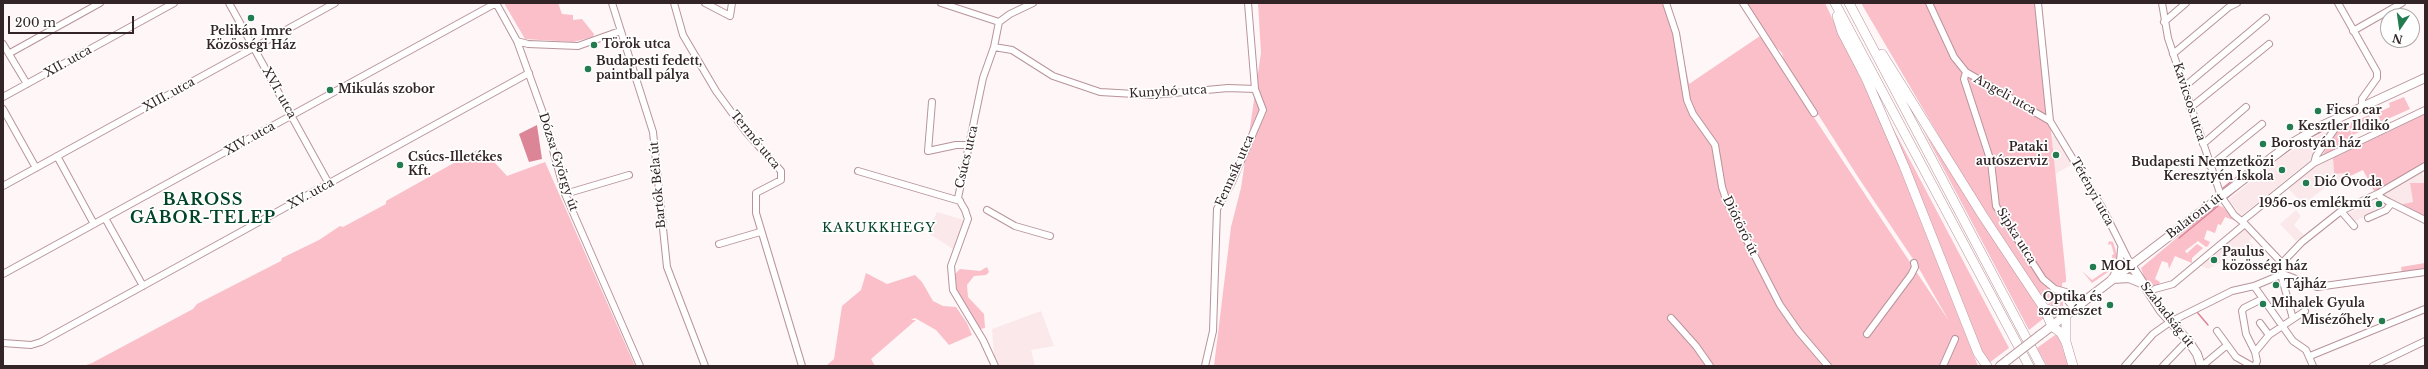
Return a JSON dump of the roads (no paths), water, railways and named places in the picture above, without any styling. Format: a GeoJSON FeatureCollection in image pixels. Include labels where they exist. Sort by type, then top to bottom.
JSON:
{"type":"FeatureCollection","features":[{"type":"Feature","properties":{"kind":"highway"},"geometry":{"type":"LineString","coordinates":[[1834,3],[1842,32],[1866,78],[1904,166],[1978,353],[1981,366]]}},
{"type":"Feature","properties":{"kind":"highway"},"geometry":{"type":"LineString","coordinates":[[1834,3],[2029,366]]}},
{"type":"Feature","properties":{"kind":"highway"},"geometry":{"type":"LineString","coordinates":[[1849,3],[2041,366]]}},
{"type":"Feature","properties":{"kind":"highway"},"geometry":{"type":"LineString","coordinates":[[1861,26],[1871,35],[1983,216],[2044,308],[2052,326],[2061,333],[2066,342],[2073,366]]}},
{"type":"Feature","properties":{"kind":"highway"},"geometry":{"type":"LineString","coordinates":[[2044,308],[2066,315],[2066,342]]}},
{"type":"Feature","properties":{"kind":"highway"},"geometry":{"type":"LineString","coordinates":[[1978,353],[1987,366]]}},
{"type":"Feature","properties":{"kind":"main road","name":"Balatoni út"},"geometry":{"type":"LineString","coordinates":[[2000,366],[2276,153],[2332,120],[2425,78]]}},
{"type":"Feature","properties":{"kind":"main road","name":"Szabadság út"},"geometry":{"type":"LineString","coordinates":[[2131,265],[2142,284],[2170,322],[2188,340],[2197,354],[2202,366]]}},
{"type":"Feature","properties":{"kind":"main road"},"geometry":{"type":"LineString","coordinates":[[2112,279],[2129,278],[2142,284]]}},
{"type":"Feature","properties":{"kind":"street"},"geometry":{"type":"LineString","coordinates":[[10,53],[100,3]]}},
{"type":"Feature","properties":{"kind":"street","name":"XII. utca"},"geometry":{"type":"LineString","coordinates":[[3,97],[174,3]]}},
{"type":"Feature","properties":{"kind":"street","name":"XVI. utca"},"geometry":{"type":"LineString","coordinates":[[229,3],[329,184]]}},
{"type":"Feature","properties":{"kind":"street","name":"XIII. utca"},"geometry":{"type":"LineString","coordinates":[[3,186],[336,3]]}},
{"type":"Feature","properties":{"kind":"street","name":"Dózsa György út"},"geometry":{"type":"LineString","coordinates":[[496,3],[517,41],[529,73],[565,194],[640,366]]}},
{"type":"Feature","properties":{"kind":"street","name":"XIV. utca"},"geometry":{"type":"LineString","coordinates":[[3,274],[496,3]]}},
{"type":"Feature","properties":{"kind":"street","name":"Bartók Béla út"},"geometry":{"type":"LineString","coordinates":[[612,3],[653,132],[667,267],[705,366]]}},
{"type":"Feature","properties":{"kind":"street","name":"Termő utca"},"geometry":{"type":"LineString","coordinates":[[674,3],[683,35],[716,91],[746,132],[780,171],[782,176],[780,180],[756,193],[756,213],[760,232],[802,366]]}},
{"type":"Feature","properties":{"kind":"street"},"geometry":{"type":"LineString","coordinates":[[705,3],[730,16],[732,3]]}},
{"type":"Feature","properties":{"kind":"street"},"geometry":{"type":"LineString","coordinates":[[941,3],[998,22],[1010,14],[1033,3]]}},
{"type":"Feature","properties":{"kind":"street","name":"Fennsík utca"},"geometry":{"type":"LineString","coordinates":[[1205,366],[1213,331],[1217,209],[1232,182],[1263,110],[1255,89],[1248,3]]}},
{"type":"Feature","properties":{"kind":"street","name":"Diótörő út"},"geometry":{"type":"LineString","coordinates":[[1666,3],[1676,33],[1687,100],[1693,114],[1715,145],[1722,187],[1727,202],[1780,305],[1799,332],[1828,366]]}},
{"type":"Feature","properties":{"kind":"street"},"geometry":{"type":"LineString","coordinates":[[1743,3],[1814,113]]}},
{"type":"Feature","properties":{"kind":"street","name":"Angeli utca"},"geometry":{"type":"LineString","coordinates":[[1929,3],[1954,57],[1966,72],[2050,121]]}},
{"type":"Feature","properties":{"kind":"street"},"geometry":{"type":"LineString","coordinates":[[2038,3],[2050,121]]}},
{"type":"Feature","properties":{"kind":"street","name":"Kavicsos utca"},"geometry":{"type":"LineString","coordinates":[[2162,3],[2164,22],[2173,54],[2221,196],[2234,215],[2244,222],[2282,263]]}},
{"type":"Feature","properties":{"kind":"street"},"geometry":{"type":"LineString","coordinates":[[2164,22],[2186,3]]}},
{"type":"Feature","properties":{"kind":"street","name":"Kavicsos utca"},"geometry":{"type":"LineString","coordinates":[[2173,54],[2229,7],[2237,3]]}},
{"type":"Feature","properties":{"kind":"street"},"geometry":{"type":"LineString","coordinates":[[2338,3],[2378,76],[2362,99],[2362,107]]}},
{"type":"Feature","properties":{"kind":"street"},"geometry":{"type":"LineString","coordinates":[[2353,31],[2402,3]]}},
{"type":"Feature","properties":{"kind":"street"},"geometry":{"type":"LineString","coordinates":[[2184,87],[2266,18]]}},
{"type":"Feature","properties":{"kind":"street","name":"Csúcs utca"},"geometry":{"type":"LineString","coordinates":[[995,366],[983,340],[953,290],[951,266],[968,219],[966,210],[958,198],[984,78],[994,47],[998,22]]}},
{"type":"Feature","properties":{"kind":"street"},"geometry":{"type":"LineString","coordinates":[[517,41],[528,44],[578,46],[620,31]]}},
{"type":"Feature","properties":{"kind":"street"},"geometry":{"type":"LineString","coordinates":[[3,44],[10,53],[27,84]]}},
{"type":"Feature","properties":{"kind":"street"},"geometry":{"type":"LineString","coordinates":[[2190,108],[2269,44]]}},
{"type":"Feature","properties":{"kind":"street","name":"Kunyhó utca"},"geometry":{"type":"LineString","coordinates":[[994,47],[1012,50],[1053,76],[1100,92],[1152,95],[1228,88],[1255,89]]}},
{"type":"Feature","properties":{"kind":"street","name":"Sipka utca"},"geometry":{"type":"LineString","coordinates":[[1966,72],[1964,80],[1991,162],[1996,206],[2043,279],[2054,289],[2066,292],[2068,301],[2074,308]]}},
{"type":"Feature","properties":{"kind":"street","name":"XV. utca"},"geometry":{"type":"LineString","coordinates":[[3,343],[38,343],[529,73]]}},
{"type":"Feature","properties":{"kind":"street"},"geometry":{"type":"LineString","coordinates":[[932,102],[928,152],[956,145],[969,145]]}},
{"type":"Feature","properties":{"kind":"street"},"geometry":{"type":"LineString","coordinates":[[2203,144],[2246,107]]}},
{"type":"Feature","properties":{"kind":"street"},"geometry":{"type":"LineString","coordinates":[[3,109],[36,168]]}},
{"type":"Feature","properties":{"kind":"street"},"geometry":{"type":"LineString","coordinates":[[2155,289],[2173,284],[2314,163],[2425,110]]}},
{"type":"Feature","properties":{"kind":"street"},"geometry":{"type":"LineString","coordinates":[[2314,163],[2316,156],[2334,130],[2332,120]]}},
{"type":"Feature","properties":{"kind":"street","name":"Tétényi utca"},"geometry":{"type":"LineString","coordinates":[[2050,121],[2103,209],[2120,246],[2131,265]]}},
{"type":"Feature","properties":{"kind":"street"},"geometry":{"type":"LineString","coordinates":[[2210,166],[2262,124]]}},
{"type":"Feature","properties":{"kind":"street"},"geometry":{"type":"LineString","coordinates":[[57,156],[94,224]]}},
{"type":"Feature","properties":{"kind":"street"},"geometry":{"type":"LineString","coordinates":[[2292,319],[2282,278],[2282,263],[2302,242],[2341,211],[2379,193],[2425,166]]}},
{"type":"Feature","properties":{"kind":"street"},"geometry":{"type":"LineString","coordinates":[[858,171],[960,201]]}},
{"type":"Feature","properties":{"kind":"street"},"geometry":{"type":"LineString","coordinates":[[565,194],[629,175]]}},
{"type":"Feature","properties":{"kind":"street"},"geometry":{"type":"LineString","coordinates":[[2379,193],[2380,197],[2391,204],[2425,220]]}},
{"type":"Feature","properties":{"kind":"street"},"geometry":{"type":"LineString","coordinates":[[2368,218],[2386,210],[2391,204]]}},
{"type":"Feature","properties":{"kind":"street"},"geometry":{"type":"LineString","coordinates":[[987,210],[1015,226],[1050,236]]}},
{"type":"Feature","properties":{"kind":"street"},"geometry":{"type":"LineString","coordinates":[[2341,211],[2354,226]]}},
{"type":"Feature","properties":{"kind":"street"},"geometry":{"type":"LineString","coordinates":[[105,218],[143,286]]}},
{"type":"Feature","properties":{"kind":"street"},"geometry":{"type":"LineString","coordinates":[[719,244],[760,232]]}},
{"type":"Feature","properties":{"kind":"street"},"geometry":{"type":"LineString","coordinates":[[2112,279],[2120,261],[2120,246]]}},
{"type":"Feature","properties":{"kind":"street"},"geometry":{"type":"LineString","coordinates":[[1867,334],[1912,275],[1915,267],[1914,263]]}},
{"type":"Feature","properties":{"kind":"street"},"geometry":{"type":"LineString","coordinates":[[2125,366],[2153,334],[2170,322],[2232,291],[2254,286],[2283,274],[2318,287],[2425,272]]}},
{"type":"Feature","properties":{"kind":"street"},"geometry":{"type":"LineString","coordinates":[[2254,286],[2262,299],[2283,324],[2293,341],[2310,356],[2313,366]]}},
{"type":"Feature","properties":{"kind":"street"},"geometry":{"type":"LineString","coordinates":[[2217,331],[2225,339],[2226,346],[2236,357],[2253,366],[2257,361],[2255,352],[2246,334],[2242,311],[2244,308],[2262,299]]}},
{"type":"Feature","properties":{"kind":"street"},"geometry":{"type":"LineString","coordinates":[[2310,356],[2425,309]]}},
{"type":"Feature","properties":{"kind":"street"},"geometry":{"type":"LineString","coordinates":[[2255,352],[2269,335],[2283,324],[2305,311]]}},
{"type":"Feature","properties":{"kind":"street"},"geometry":{"type":"LineString","coordinates":[[1671,318],[1696,346],[1710,366]]}},
{"type":"Feature","properties":{"kind":"street"},"geometry":{"type":"LineString","coordinates":[[2260,323],[2269,335]]}},
{"type":"Feature","properties":{"kind":"street"},"geometry":{"type":"LineString","coordinates":[[1943,366],[1955,339]]}},
{"type":"Feature","properties":{"kind":"street"},"geometry":{"type":"LineString","coordinates":[[2163,366],[2188,340]]}},
{"type":"Feature","properties":{"kind":"street"},"geometry":{"type":"LineString","coordinates":[[2373,366],[2425,341]]}},
{"type":"Feature","properties":{"kind":"street"},"geometry":{"type":"LineString","coordinates":[[2202,366],[2226,346]]}},
{"type":"Feature","properties":{"kind":"waterway"},"geometry":{"type":"LineString","coordinates":[[2300,132],[2308,127]]}},
{"type":"Feature","properties":{"kind":"waterway"},"geometry":{"type":"LineString","coordinates":[[2307,139],[2328,128]]}},
{"type":"Feature","properties":{"kind":"waterway"},"geometry":{"type":"LineString","coordinates":[[2271,163],[2302,141]]}},
{"type":"Feature","properties":{"kind":"waterway"},"geometry":{"type":"LineString","coordinates":[[2241,174],[2245,171]]}},
{"type":"Feature","properties":{"kind":"waterway"},"geometry":{"type":"LineString","coordinates":[[2223,188],[2238,176]]}},
{"type":"Feature","properties":{"kind":"waterway"},"geometry":{"type":"LineString","coordinates":[[2227,198],[2249,180]]}},
{"type":"Feature","properties":{"kind":"waterway"},"geometry":{"type":"LineString","coordinates":[[2179,238],[2218,206]]}},
{"type":"Feature","properties":{"kind":"waterway"},"geometry":{"type":"LineString","coordinates":[[2303,285],[2308,287]]}},
{"type":"Feature","properties":{"kind":"waterway"},"geometry":{"type":"LineString","coordinates":[[2197,312],[2208,325]]}},
{"type":"Feature","properties":{"kind":"place","name":"Pelikán Imre Közösségi Ház"},"geometry":{"type":"Point","coordinates":[251,18]}},
{"type":"Feature","properties":{"kind":"place","name":"Török utca"},"geometry":{"type":"Point","coordinates":[594,45]}},
{"type":"Feature","properties":{"kind":"place","name":"Budapesti fedett, paintball pálya"},"geometry":{"type":"Point","coordinates":[588,69]}},
{"type":"Feature","properties":{"kind":"place","name":"Mikulás szobor"},"geometry":{"type":"Point","coordinates":[330,90]}},
{"type":"Feature","properties":{"kind":"place","name":"Ficso car"},"geometry":{"type":"Point","coordinates":[2318,111]}},
{"type":"Feature","properties":{"kind":"place","name":"Kesztler Ildikó"},"geometry":{"type":"Point","coordinates":[2290,127]}},
{"type":"Feature","properties":{"kind":"place","name":"Borostyán ház"},"geometry":{"type":"Point","coordinates":[2263,144]}},
{"type":"Feature","properties":{"kind":"place","name":"Pataki autószerviz"},"geometry":{"type":"Point","coordinates":[2056,155]}},
{"type":"Feature","properties":{"kind":"place","name":"Csúcs-Illetékes Kft."},"geometry":{"type":"Point","coordinates":[400,165]}},
{"type":"Feature","properties":{"kind":"place","name":"Budapesti Nemzetközi Keresztyén Iskola"},"geometry":{"type":"Point","coordinates":[2282,170]}},
{"type":"Feature","properties":{"kind":"place","name":"Dió Óvoda"},"geometry":{"type":"Point","coordinates":[2306,183]}},
{"type":"Feature","properties":{"kind":"place","name":"1956-os emlékmű"},"geometry":{"type":"Point","coordinates":[2379,204]}},
{"type":"Feature","properties":{"kind":"place","name":"Paulus közösségi ház"},"geometry":{"type":"Point","coordinates":[2214,260]}},
{"type":"Feature","properties":{"kind":"place","name":"MOL"},"geometry":{"type":"Point","coordinates":[2093,267]}},
{"type":"Feature","properties":{"kind":"place","name":"Tájház"},"geometry":{"type":"Point","coordinates":[2276,285]}},
{"type":"Feature","properties":{"kind":"place","name":"Mihalek Gyula"},"geometry":{"type":"Point","coordinates":[2263,304]}},
{"type":"Feature","properties":{"kind":"place","name":"Optika és szemészet"},"geometry":{"type":"Point","coordinates":[2110,305]}},
{"type":"Feature","properties":{"kind":"place","name":"Misézőhely"},"geometry":{"type":"Point","coordinates":[2382,321]}},
{"type":"Feature","properties":{"kind":"district","name":"BAROSS GÁBOR-TELEP"},"geometry":{"type":"Point","coordinates":[203,209]}},
{"type":"Feature","properties":{"kind":"district","name":"KAKUKKHEGY"},"geometry":{"type":"Point","coordinates":[879,228]}}]}
